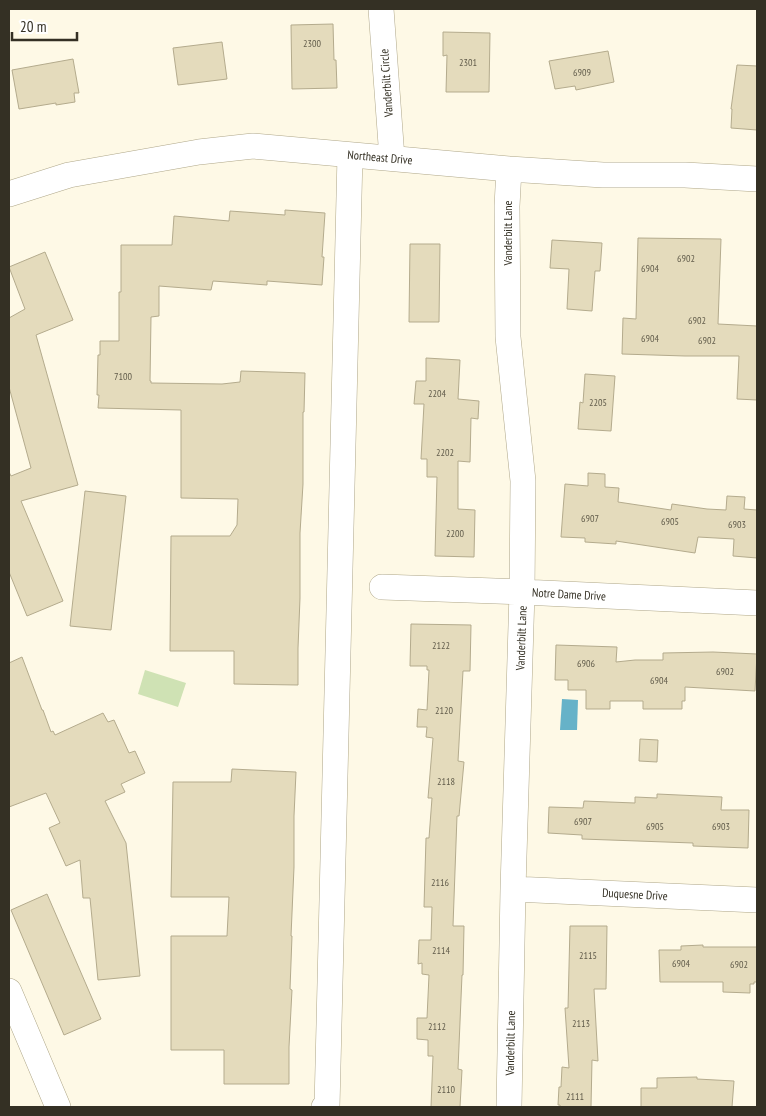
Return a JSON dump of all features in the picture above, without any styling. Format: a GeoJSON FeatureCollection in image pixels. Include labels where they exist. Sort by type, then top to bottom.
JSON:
{"type":"FeatureCollection","features":[{"type":"Feature","properties":{"kind":"street","name":"Vanderbilt Circle"},"geometry":{"type":"LineString","coordinates":[[381,9],[392,158]]}},
{"type":"Feature","properties":{"kind":"street","name":"Northeast Drive"},"geometry":{"type":"LineString","coordinates":[[9,194],[68,175],[199,152],[253,146],[509,169],[603,175],[685,175],[757,179]]}},
{"type":"Feature","properties":{"kind":"street"},"geometry":{"type":"LineString","coordinates":[[324,1107],[327,1107],[350,155]]}},
{"type":"Feature","properties":{"kind":"street","name":"Vanderbilt Lane"},"geometry":{"type":"LineString","coordinates":[[509,169],[507,206],[508,337],[523,481],[509,1107]]}},
{"type":"Feature","properties":{"kind":"street","name":"Notre Dame Drive"},"geometry":{"type":"LineString","coordinates":[[382,587],[757,603]]}},
{"type":"Feature","properties":{"kind":"street","name":"Duquesne Drive"},"geometry":{"type":"LineString","coordinates":[[514,888],[757,900]]}},
{"type":"Feature","properties":{"kind":"street"},"geometry":{"type":"LineString","coordinates":[[9,991],[58,1107]]}},
{"type":"Feature","properties":{"kind":"green space"},"geometry":{"type":"Polygon","coordinates":[[[145,670],[186,683],[178,707],[138,694],[145,670]]]}},
{"type":"Feature","properties":{"kind":"water"},"geometry":{"type":"Polygon","coordinates":[[[562,699],[578,700],[577,730],[560,730],[562,699]]]}},
{"type":"Feature","properties":{"kind":"building"},"geometry":{"type":"Polygon","coordinates":[[[333,24],[337,88],[292,89],[291,25],[333,24]]]}},
{"type":"Feature","properties":{"kind":"building"},"geometry":{"type":"Polygon","coordinates":[[[443,32],[490,33],[489,92],[446,92],[447,55],[443,56],[443,32]]]}},
{"type":"Feature","properties":{"kind":"building"},"geometry":{"type":"Polygon","coordinates":[[[222,42],[227,79],[178,85],[173,48],[222,42]]]}},
{"type":"Feature","properties":{"kind":"building"},"geometry":{"type":"Polygon","coordinates":[[[608,51],[614,82],[576,90],[575,86],[555,89],[549,61],[608,51]]]}},
{"type":"Feature","properties":{"kind":"building"},"geometry":{"type":"Polygon","coordinates":[[[73,59],[79,93],[74,93],[75,102],[19,109],[12,70],[73,59]]]}},
{"type":"Feature","properties":{"kind":"building"},"geometry":{"type":"Polygon","coordinates":[[[737,65],[757,66],[757,130],[731,128],[731,109],[737,65]]]}},
{"type":"Feature","properties":{"kind":"building"},"geometry":{"type":"Polygon","coordinates":[[[285,210],[325,213],[322,285],[267,281],[267,285],[213,281],[211,290],[159,286],[159,316],[151,317],[151,383],[222,384],[240,382],[241,371],[305,373],[298,685],[234,684],[234,651],[170,651],[171,536],[230,536],[237,525],[238,499],[181,498],[181,410],[98,408],[98,355],[100,355],[100,341],[119,341],[121,245],[172,245],[174,216],[229,221],[230,211],[285,215],[285,210]]]}},
{"type":"Feature","properties":{"kind":"building"},"geometry":{"type":"Polygon","coordinates":[[[638,238],[721,239],[718,324],[757,326],[757,400],[737,399],[739,356],[622,354],[623,318],[636,319],[638,238]]]}},
{"type":"Feature","properties":{"kind":"building"},"geometry":{"type":"Polygon","coordinates":[[[552,240],[602,243],[600,271],[595,271],[592,311],[567,309],[569,269],[550,268],[552,240]]]}},
{"type":"Feature","properties":{"kind":"building"},"geometry":{"type":"Polygon","coordinates":[[[410,244],[440,244],[439,322],[409,322],[410,244]]]}},
{"type":"Feature","properties":{"kind":"building"},"geometry":{"type":"Polygon","coordinates":[[[45,252],[73,320],[36,335],[78,485],[21,501],[63,601],[27,616],[9,572],[9,472],[11,476],[31,468],[9,387],[9,318],[25,309],[9,267],[45,252]]]}},
{"type":"Feature","properties":{"kind":"building"},"geometry":{"type":"Polygon","coordinates":[[[426,358],[460,360],[458,399],[479,401],[478,419],[471,418],[470,462],[458,461],[458,509],[475,510],[474,557],[435,556],[437,477],[427,477],[427,459],[421,459],[424,404],[414,404],[416,381],[426,381],[426,358]]]}},
{"type":"Feature","properties":{"kind":"building"},"geometry":{"type":"Polygon","coordinates":[[[585,374],[615,376],[611,431],[578,429],[580,402],[583,403],[585,374]]]}},
{"type":"Feature","properties":{"kind":"building"},"geometry":{"type":"Polygon","coordinates":[[[588,473],[605,474],[605,487],[619,488],[618,502],[671,510],[672,504],[726,510],[727,496],[745,497],[744,509],[757,510],[757,558],[733,556],[734,539],[698,537],[695,553],[616,541],[616,544],[585,542],[585,538],[561,537],[565,484],[588,486],[588,473]]]}},
{"type":"Feature","properties":{"kind":"building"},"geometry":{"type":"Polygon","coordinates":[[[85,491],[126,496],[111,630],[70,626],[85,491]]]}},
{"type":"Feature","properties":{"kind":"building"},"geometry":{"type":"Polygon","coordinates":[[[411,624],[471,625],[470,671],[463,671],[458,761],[464,762],[459,816],[457,816],[453,926],[464,926],[458,1069],[462,1070],[460,1107],[431,1107],[433,1056],[428,1056],[428,1040],[417,1039],[417,1018],[427,1018],[429,975],[422,974],[422,963],[418,964],[419,940],[431,940],[432,907],[424,907],[426,838],[429,838],[432,798],[428,798],[433,738],[426,737],[427,727],[417,727],[418,709],[427,710],[429,670],[427,670],[427,666],[410,666],[411,624]]]}},
{"type":"Feature","properties":{"kind":"building"},"geometry":{"type":"Polygon","coordinates":[[[556,645],[617,647],[616,662],[663,660],[663,653],[713,652],[757,654],[755,691],[685,687],[685,701],[682,701],[682,709],[643,709],[643,701],[610,701],[610,709],[586,709],[586,690],[568,690],[568,680],[555,680],[556,645]]]}},
{"type":"Feature","properties":{"kind":"building"},"geometry":{"type":"Polygon","coordinates":[[[22,657],[51,732],[53,731],[55,735],[103,713],[108,722],[114,720],[129,753],[135,751],[145,773],[121,784],[125,792],[105,801],[126,843],[140,976],[98,980],[90,898],[83,898],[80,860],[66,866],[49,828],[60,823],[46,793],[9,807],[9,663],[22,657]]]}},
{"type":"Feature","properties":{"kind":"building"},"geometry":{"type":"Polygon","coordinates":[[[640,739],[658,740],[657,762],[639,761],[640,739]]]}},
{"type":"Feature","properties":{"kind":"building"},"geometry":{"type":"Polygon","coordinates":[[[232,769],[296,772],[289,1084],[224,1084],[224,1050],[171,1050],[171,936],[227,936],[229,897],[171,897],[173,782],[231,782],[232,769]]]}},
{"type":"Feature","properties":{"kind":"building"},"geometry":{"type":"Polygon","coordinates":[[[657,794],[722,797],[721,810],[749,810],[748,848],[693,846],[693,843],[582,839],[582,835],[548,833],[549,807],[583,808],[584,801],[635,803],[635,797],[657,798],[657,794]]]}},
{"type":"Feature","properties":{"kind":"building"},"geometry":{"type":"Polygon","coordinates":[[[47,894],[101,1019],[64,1035],[11,910],[47,894]]]}},
{"type":"Feature","properties":{"kind":"building"},"geometry":{"type":"Polygon","coordinates":[[[570,926],[607,926],[606,989],[594,989],[598,1061],[592,1060],[591,1107],[560,1107],[558,1105],[562,1067],[569,1068],[565,1008],[568,1008],[570,926]]]}},
{"type":"Feature","properties":{"kind":"building"},"geometry":{"type":"Polygon","coordinates":[[[703,945],[703,947],[757,947],[757,982],[750,984],[750,993],[723,992],[723,982],[660,982],[659,950],[681,950],[681,946],[703,945]]]}},
{"type":"Feature","properties":{"kind":"building"},"geometry":{"type":"Polygon","coordinates":[[[697,1077],[697,1079],[734,1081],[732,1107],[641,1107],[641,1088],[657,1088],[657,1078],[697,1077]]]}}]}
